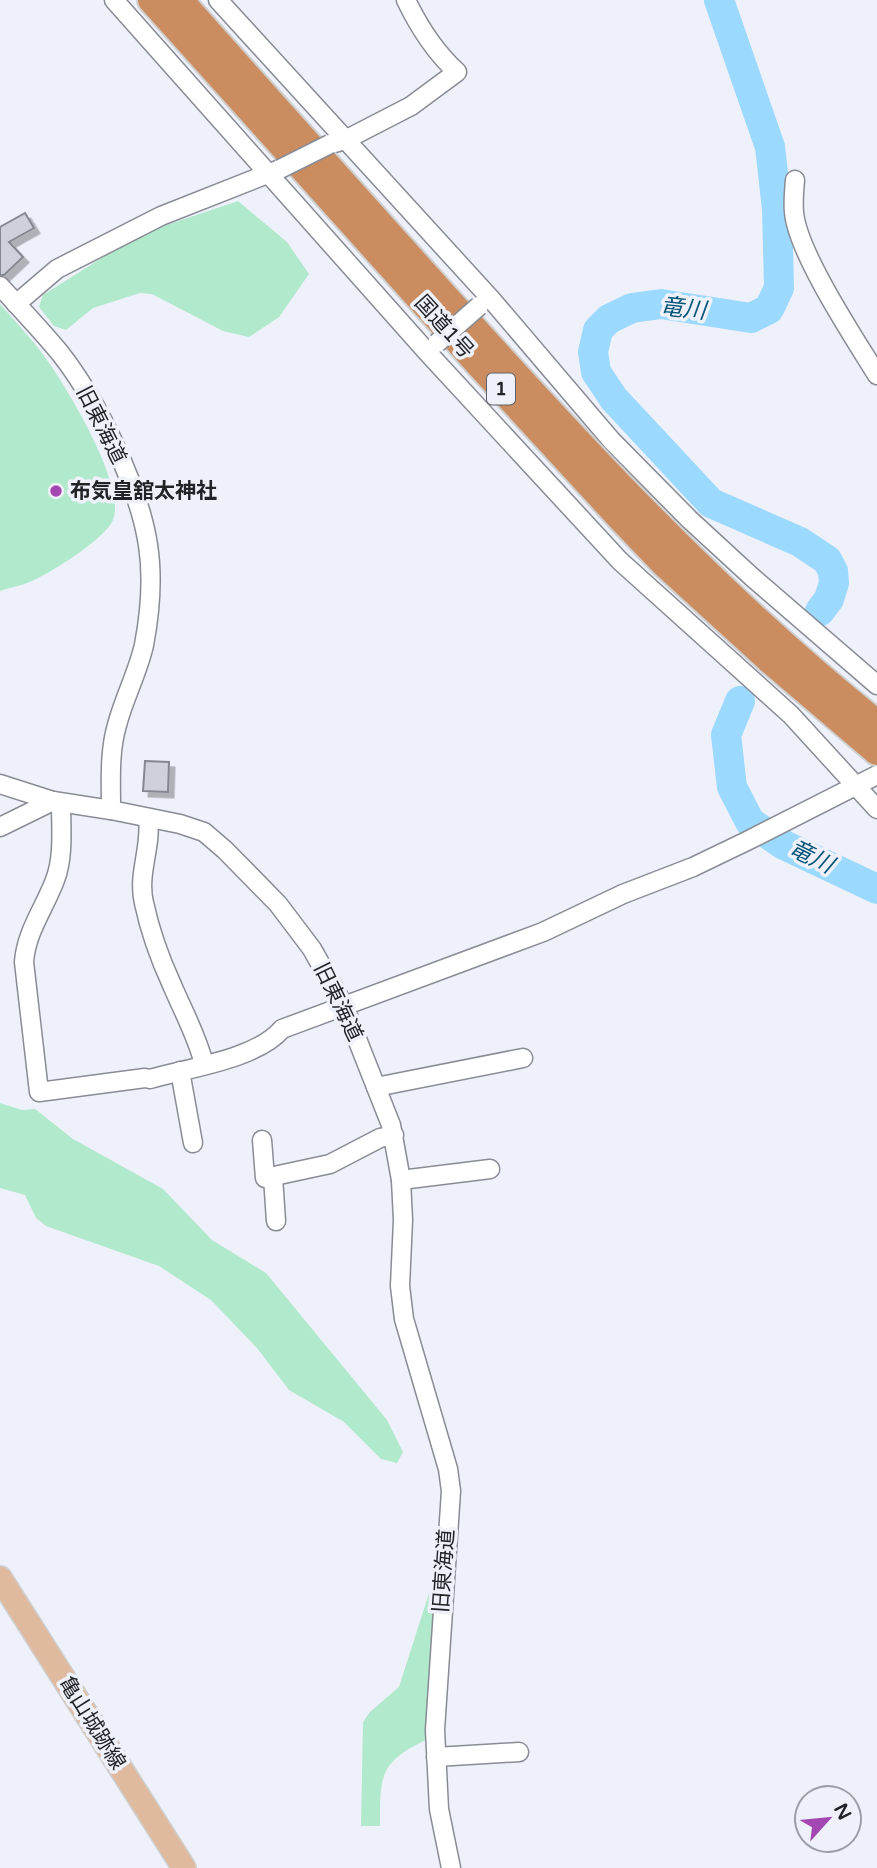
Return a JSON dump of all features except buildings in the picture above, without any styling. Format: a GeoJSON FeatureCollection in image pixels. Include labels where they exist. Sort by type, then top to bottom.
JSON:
{"type":"FeatureCollection","features":[{"type":"Feature","properties":{"kind":"highway","name":"国道1号"},"geometry":{"type":"LineString","coordinates":[[151,0],[479,365],[664,564],[768,659],[877,752]]}},
{"type":"Feature","properties":{"kind":"highway","name":"国道1号"},"geometry":{"type":"LineString","coordinates":[[180,0],[494,351],[629,496],[732,598],[877,723]]}},
{"type":"Feature","properties":{"kind":"main road","name":"亀山城跡線"},"geometry":{"type":"LineString","coordinates":[[0,1578],[184,1868]]}},
{"type":"Feature","properties":{"kind":"street"},"geometry":{"type":"LineString","coordinates":[[114,0],[275,171],[620,561],[791,715],[877,809]]}},
{"type":"Feature","properties":{"kind":"street"},"geometry":{"type":"LineString","coordinates":[[219,0],[338,142],[604,433],[689,519],[877,685]]}},
{"type":"Feature","properties":{"kind":"street"},"geometry":{"type":"LineString","coordinates":[[16,304],[57,269],[161,216],[275,171],[338,142],[411,106],[457,72],[431,43],[406,0]]}},
{"type":"Feature","properties":{"kind":"street"},"geometry":{"type":"LineString","coordinates":[[794,180],[794,214],[799,233],[815,267],[877,375]]}},
{"type":"Feature","properties":{"kind":"street","name":"旧東海道"},"geometry":{"type":"LineString","coordinates":[[0,286],[60,354],[86,391],[121,461],[134,494],[148,544],[149,606],[144,646],[116,728],[111,810],[198,829],[225,849],[278,904],[312,949],[344,1006],[394,1135],[401,1180],[403,1220],[400,1286],[404,1319],[448,1469],[451,1491],[436,1692],[439,1810],[451,1868]]}},
{"type":"Feature","properties":{"kind":"street"},"geometry":{"type":"LineString","coordinates":[[432,347],[485,303]]}},
{"type":"Feature","properties":{"kind":"street"},"geometry":{"type":"LineString","coordinates":[[57,802],[57,877],[24,952],[39,1092],[150,1079],[236,1057],[272,1041],[282,1029],[543,932],[747,841],[877,775]]}},
{"type":"Feature","properties":{"kind":"street"},"geometry":{"type":"LineString","coordinates":[[0,785],[57,802],[111,810]]}},
{"type":"Feature","properties":{"kind":"street"},"geometry":{"type":"LineString","coordinates":[[0,827],[57,802]]}},
{"type":"Feature","properties":{"kind":"street"},"geometry":{"type":"LineString","coordinates":[[148,818],[150,834],[142,886],[144,905],[159,952],[190,1023],[204,1064]]}},
{"type":"Feature","properties":{"kind":"street"},"geometry":{"type":"LineString","coordinates":[[376,1087],[523,1058]]}},
{"type":"Feature","properties":{"kind":"street"},"geometry":{"type":"LineString","coordinates":[[180,1071],[193,1143]]}},
{"type":"Feature","properties":{"kind":"street"},"geometry":{"type":"LineString","coordinates":[[262,1140],[265,1178],[330,1164],[380,1138],[394,1135]]}},
{"type":"Feature","properties":{"kind":"street"},"geometry":{"type":"LineString","coordinates":[[401,1180],[490,1169]]}},
{"type":"Feature","properties":{"kind":"street"},"geometry":{"type":"LineString","coordinates":[[273,1177],[276,1221]]}},
{"type":"Feature","properties":{"kind":"street"},"geometry":{"type":"LineString","coordinates":[[436,1757],[519,1752]]}},
{"type":"Feature","properties":{"kind":"green space"},"geometry":{"type":"Polygon","coordinates":[[[238,201],[287,242],[309,274],[279,317],[249,337],[223,331],[152,294],[140,293],[93,308],[66,330],[54,326],[39,307],[43,295],[116,249],[152,230],[238,201]]]}},
{"type":"Feature","properties":{"kind":"green space","name":"布気皇舘太神社"},"geometry":{"type":"Polygon","coordinates":[[[0,304],[42,353],[78,410],[103,461],[112,486],[115,506],[112,522],[107,529],[77,554],[32,581],[0,591],[0,304]]]}},
{"type":"Feature","properties":{"kind":"green space"},"geometry":{"type":"Polygon","coordinates":[[[0,1103],[22,1110],[35,1109],[73,1139],[163,1189],[212,1240],[266,1273],[387,1420],[403,1452],[397,1463],[381,1459],[344,1422],[289,1390],[257,1348],[211,1300],[159,1266],[46,1226],[36,1218],[25,1195],[0,1188],[0,1103]]]}},
{"type":"Feature","properties":{"kind":"green space"},"geometry":{"type":"Polygon","coordinates":[[[435,1581],[428,1739],[400,1755],[386,1772],[382,1782],[380,1826],[361,1826],[363,1722],[370,1712],[399,1687],[435,1581]]]}},
{"type":"Feature","properties":{"kind":"waterway","name":"竜川"},"geometry":{"type":"LineString","coordinates":[[719,0],[770,147],[777,209],[779,288],[769,309],[751,318],[661,304],[632,308],[609,319],[598,330],[593,352],[596,372],[614,399],[711,503],[800,542],[827,560],[833,571],[834,583],[829,599],[820,611]]}},
{"type":"Feature","properties":{"kind":"waterway","name":"竜川"},"geometry":{"type":"LineString","coordinates":[[740,701],[726,735],[732,787],[750,822],[784,845],[877,889]]}},
{"type":"Feature","properties":{"kind":"place","name":"布気皇舘太神社"},"geometry":{"type":"Point","coordinates":[56,491]}}]}
